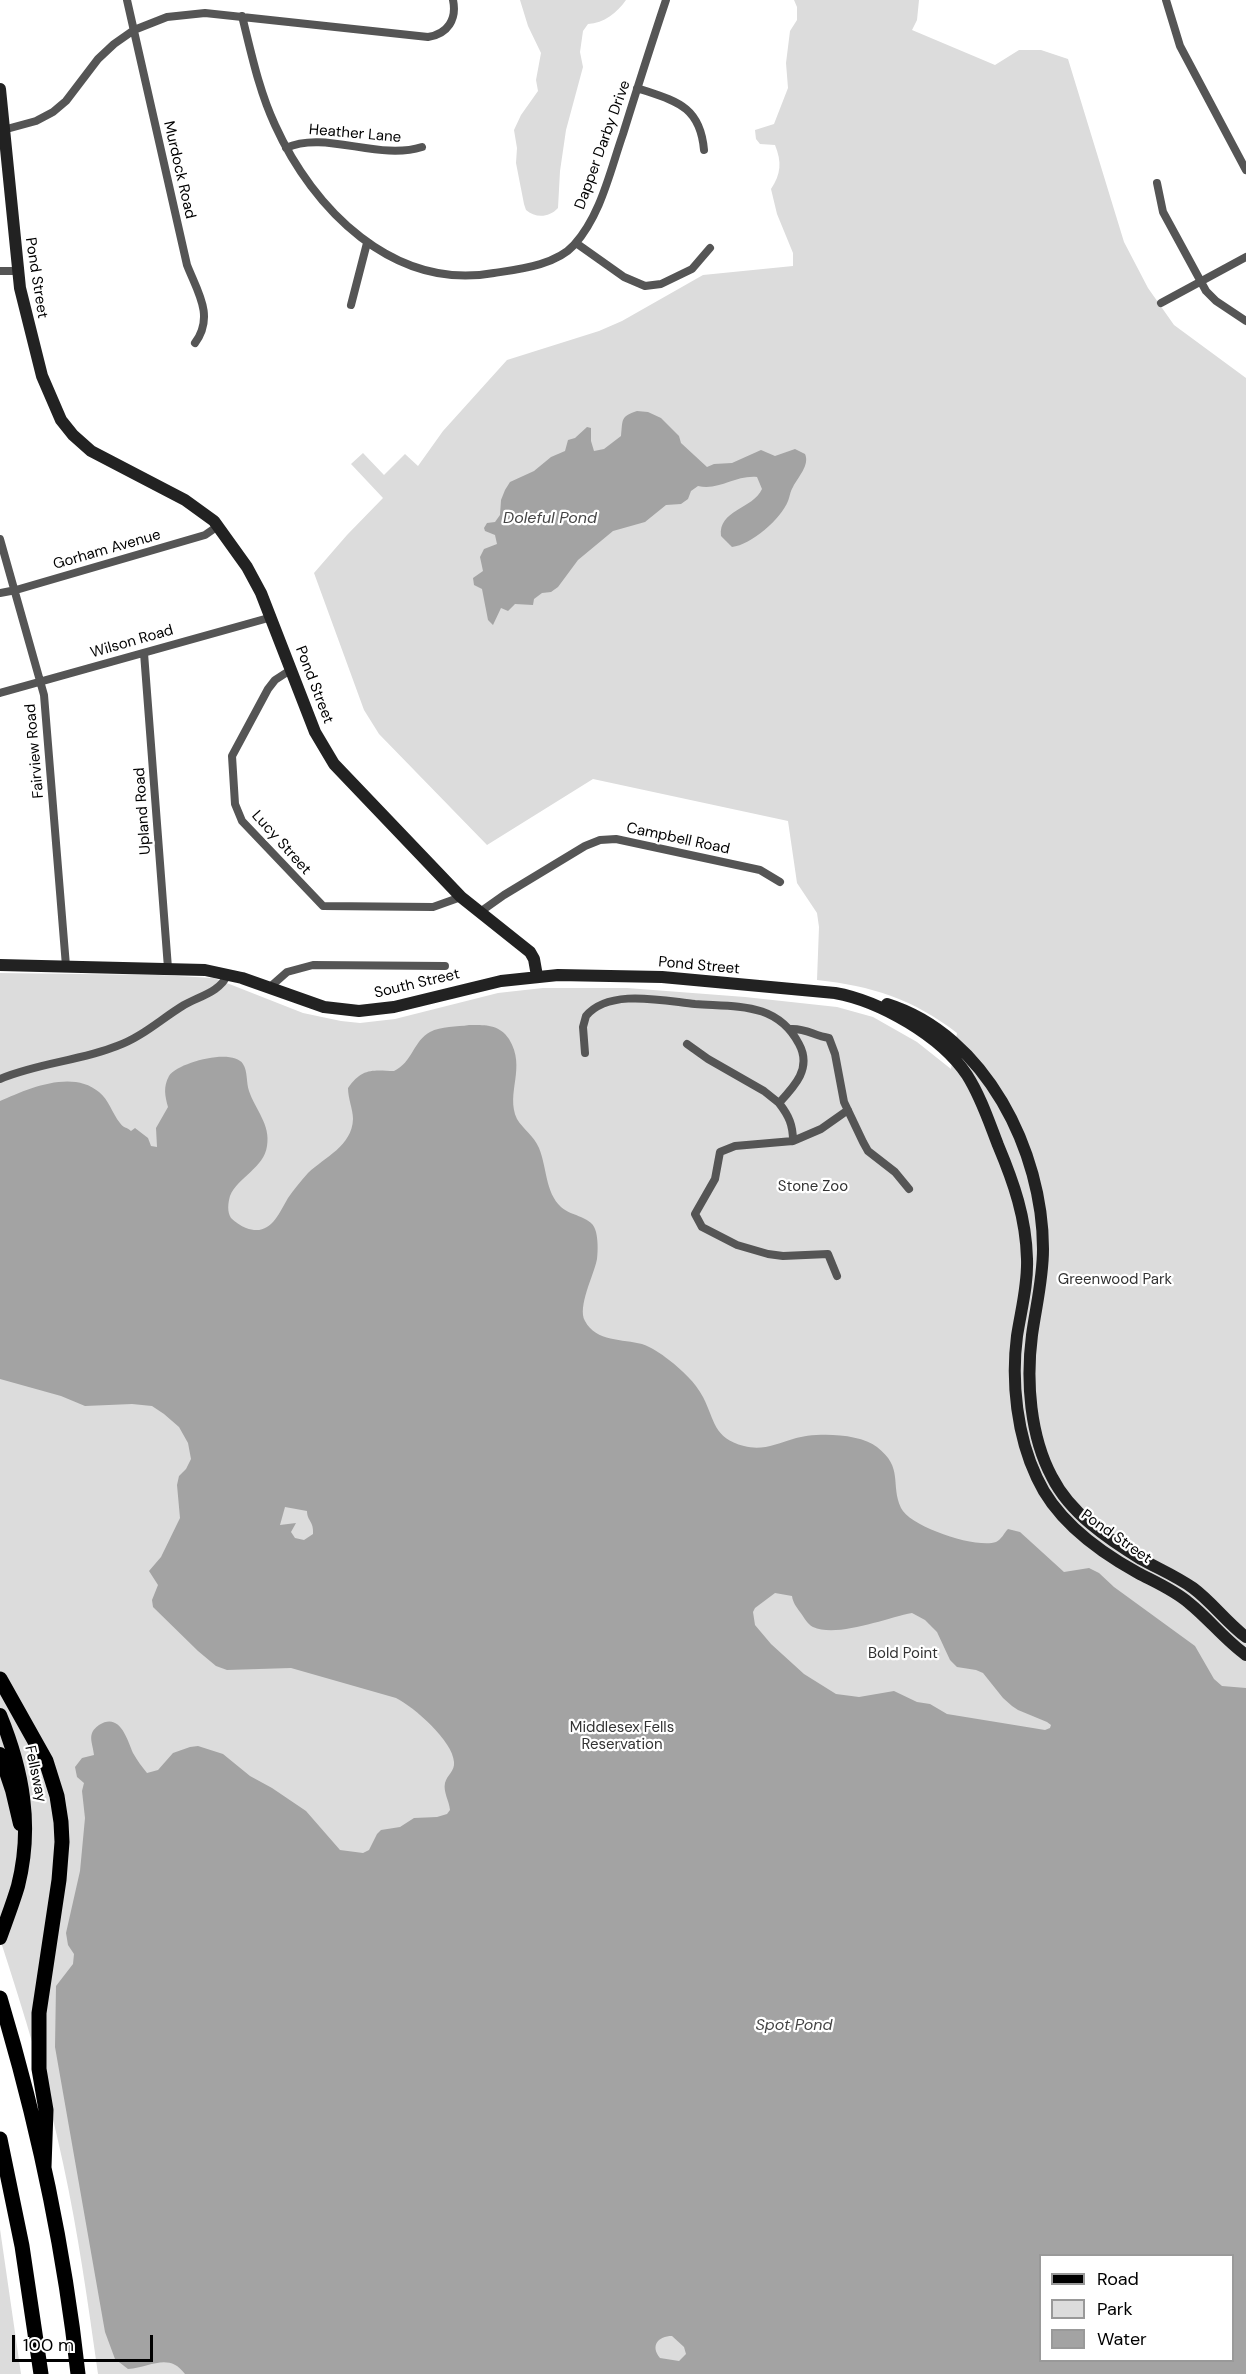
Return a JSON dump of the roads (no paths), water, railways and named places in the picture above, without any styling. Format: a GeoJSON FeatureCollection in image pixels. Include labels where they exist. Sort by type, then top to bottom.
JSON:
{"type":"FeatureCollection","features":[{"type":"Feature","properties":{"kind":"highway"},"geometry":{"type":"LineString","coordinates":[[0,1679],[46,1761],[57,1796],[61,1822],[59,1880],[39,2013],[39,2069],[46,2110],[44,2167]]}},
{"type":"Feature","properties":{"kind":"highway"},"geometry":{"type":"LineString","coordinates":[[0,1998],[19,2063],[44,2167],[63,2265],[78,2374]]}},
{"type":"Feature","properties":{"kind":"highway"},"geometry":{"type":"LineString","coordinates":[[0,2139],[22,2246],[40,2374]]}},
{"type":"Feature","properties":{"kind":"main road","name":"Pond Street"},"geometry":{"type":"LineString","coordinates":[[0,89],[18,272],[26,316],[42,376],[52,403],[66,427],[91,451],[185,500],[201,510],[218,526],[252,576],[272,616],[315,732],[334,764],[461,897],[530,952],[534,959],[537,976],[662,977],[835,993],[887,1004],[911,1014],[939,1032],[971,1060],[995,1092],[1029,1162],[1040,1207],[1043,1251],[1041,1283],[1031,1344],[1031,1394],[1039,1443],[1055,1482],[1074,1507],[1101,1531],[1126,1550],[1194,1589],[1246,1637]]}},
{"type":"Feature","properties":{"kind":"main road","name":"South Street"},"geometry":{"type":"LineString","coordinates":[[0,965],[201,969],[228,974],[324,1007],[367,1011],[400,1006],[491,983],[537,976]]}},
{"type":"Feature","properties":{"kind":"main road","name":"Pond Street"},"geometry":{"type":"LineString","coordinates":[[871,1002],[937,1043],[963,1069],[979,1097],[1016,1191],[1025,1225],[1027,1263],[1016,1345],[1016,1388],[1025,1447],[1043,1490],[1061,1514],[1087,1538],[1121,1563],[1189,1602],[1226,1639],[1246,1655]]}},
{"type":"Feature","properties":{"kind":"main road","name":"Fellsway"},"geometry":{"type":"LineString","coordinates":[[0,1715],[13,1748],[23,1787],[26,1821],[20,1874],[0,1938]]}},
{"type":"Feature","properties":{"kind":"main road","name":"Fellsway"},"geometry":{"type":"LineString","coordinates":[[0,1754],[12,1790],[23,1842]]}},
{"type":"Feature","properties":{"kind":"street","name":"Murdock Road"},"geometry":{"type":"LineString","coordinates":[[127,0],[187,265],[204,306],[204,328],[195,343]]}},
{"type":"Feature","properties":{"kind":"street"},"geometry":{"type":"LineString","coordinates":[[3,130],[36,121],[58,108],[75,92],[103,54],[134,30],[158,20],[186,13],[206,12],[428,37],[440,33],[450,25],[454,13],[453,0]]}},
{"type":"Feature","properties":{"kind":"street","name":"Dapper Darby Drive"},"geometry":{"type":"LineString","coordinates":[[242,16],[267,105],[286,148],[321,198],[348,228],[392,258],[439,273],[471,276],[502,272],[548,261],[563,254],[576,243],[601,200],[666,0]]}},
{"type":"Feature","properties":{"kind":"street"},"geometry":{"type":"LineString","coordinates":[[1166,0],[1180,46],[1246,170]]}},
{"type":"Feature","properties":{"kind":"street"},"geometry":{"type":"LineString","coordinates":[[637,88],[685,106],[698,123],[704,150]]}},
{"type":"Feature","properties":{"kind":"street","name":"Heather Lane"},"geometry":{"type":"LineString","coordinates":[[286,148],[311,142],[397,152],[422,147]]}},
{"type":"Feature","properties":{"kind":"street"},"geometry":{"type":"LineString","coordinates":[[1157,183],[1163,212],[1201,282],[1211,296],[1246,321]]}},
{"type":"Feature","properties":{"kind":"street"},"geometry":{"type":"LineString","coordinates":[[351,305],[367,243]]}},
{"type":"Feature","properties":{"kind":"street"},"geometry":{"type":"LineString","coordinates":[[576,243],[624,277],[645,286],[661,284],[692,269],[710,248]]}},
{"type":"Feature","properties":{"kind":"street"},"geometry":{"type":"LineString","coordinates":[[1161,303],[1246,257]]}},
{"type":"Feature","properties":{"kind":"street"},"geometry":{"type":"LineString","coordinates":[[0,271],[18,272]]}},
{"type":"Feature","properties":{"kind":"street","name":"Gorham Avenue"},"geometry":{"type":"LineString","coordinates":[[0,593],[205,535],[218,526]]}},
{"type":"Feature","properties":{"kind":"street","name":"Fairview Road"},"geometry":{"type":"LineString","coordinates":[[0,539],[42,682],[66,966]]}},
{"type":"Feature","properties":{"kind":"street","name":"Wilson Road"},"geometry":{"type":"LineString","coordinates":[[0,693],[272,616]]}},
{"type":"Feature","properties":{"kind":"street","name":"Upland Road"},"geometry":{"type":"LineString","coordinates":[[144,653],[168,968]]}},
{"type":"Feature","properties":{"kind":"street","name":"Lucy Street"},"geometry":{"type":"LineString","coordinates":[[292,669],[267,688],[233,754],[235,804],[242,821],[322,906],[433,907],[461,897]]}},
{"type":"Feature","properties":{"kind":"street","name":"Campbell Road"},"geometry":{"type":"LineString","coordinates":[[480,912],[504,894],[585,846],[606,839],[616,839],[759,870],[780,882]]}},
{"type":"Feature","properties":{"kind":"street","name":"South Street"},"geometry":{"type":"LineString","coordinates":[[270,987],[287,972],[313,965],[445,966]]}},
{"type":"Feature","properties":{"kind":"street"},"geometry":{"type":"LineString","coordinates":[[0,1078],[31,1068],[93,1054],[131,1040],[176,1010],[218,988],[228,974]]}},
{"type":"Feature","properties":{"kind":"street"},"geometry":{"type":"LineString","coordinates":[[585,1053],[584,1023],[588,1013],[604,1003],[629,998],[753,1009],[771,1014],[791,1029],[804,1054],[804,1066],[798,1080],[779,1104]]}},
{"type":"Feature","properties":{"kind":"street"},"geometry":{"type":"LineString","coordinates":[[791,1029],[804,1029],[829,1038],[835,1054],[840,1090],[868,1151],[895,1172],[909,1189]]}},
{"type":"Feature","properties":{"kind":"street"},"geometry":{"type":"LineString","coordinates":[[687,1044],[708,1059],[764,1091],[779,1104],[789,1116],[793,1129],[793,1141]]}},
{"type":"Feature","properties":{"kind":"street"},"geometry":{"type":"LineString","coordinates":[[837,1276],[828,1254],[783,1256],[751,1250],[702,1227],[695,1214],[715,1179],[720,1152],[735,1146],[793,1141],[821,1129],[848,1110]]}},
{"type":"Feature","properties":{"kind":"water","name":"Doleful Pond"},"geometry":{"type":"Polygon","coordinates":[[[637,411],[648,412],[661,418],[679,436],[681,443],[707,467],[714,464],[732,463],[761,450],[775,456],[795,449],[805,454],[805,467],[779,516],[748,542],[732,547],[721,536],[722,527],[730,515],[758,496],[762,489],[757,477],[741,478],[713,486],[698,486],[681,504],[666,505],[645,522],[613,531],[578,560],[558,587],[551,592],[542,593],[534,599],[533,605],[515,604],[508,611],[501,608],[493,625],[488,620],[482,589],[474,585],[473,578],[483,571],[480,557],[484,549],[497,544],[495,535],[485,531],[484,528],[487,523],[495,522],[500,515],[501,500],[510,482],[534,471],[551,457],[565,451],[568,440],[575,438],[587,427],[591,428],[594,451],[604,449],[621,436],[622,422],[625,417],[637,411]]]}},
{"type":"Feature","properties":{"kind":"water","name":"Spot Pond"},"geometry":{"type":"Polygon","coordinates":[[[469,1025],[491,1026],[501,1030],[509,1039],[516,1060],[513,1100],[517,1119],[539,1148],[549,1187],[556,1201],[561,1207],[591,1223],[596,1232],[597,1259],[587,1291],[583,1315],[590,1328],[596,1333],[642,1344],[674,1364],[700,1392],[716,1427],[734,1443],[763,1447],[812,1435],[848,1436],[869,1442],[891,1462],[901,1508],[917,1522],[945,1535],[974,1542],[996,1542],[1008,1529],[1020,1532],[1064,1572],[1089,1568],[1099,1573],[1114,1587],[1195,1646],[1214,1679],[1222,1686],[1246,1688],[1246,2374],[185,2374],[179,2367],[166,2362],[128,2369],[115,2359],[105,2332],[55,2047],[56,1986],[73,1964],[74,1954],[68,1945],[66,1933],[80,1871],[85,1818],[82,1791],[84,1783],[77,1777],[75,1767],[82,1758],[94,1755],[91,1735],[95,1728],[106,1722],[117,1724],[147,1773],[158,1770],[173,1753],[190,1747],[198,1746],[223,1754],[250,1776],[306,1811],[340,1850],[363,1853],[369,1850],[381,1830],[400,1827],[414,1818],[447,1814],[450,1810],[445,1783],[454,1762],[447,1744],[440,1735],[413,1709],[396,1698],[291,1668],[227,1670],[216,1666],[153,1607],[152,1600],[158,1585],[149,1571],[161,1557],[180,1518],[177,1485],[179,1476],[191,1459],[188,1443],[179,1427],[152,1406],[132,1404],[85,1406],[61,1396],[0,1379],[0,1101],[50,1083],[76,1082],[88,1085],[102,1095],[122,1126],[131,1131],[135,1128],[148,1138],[151,1146],[157,1147],[156,1128],[168,1107],[165,1092],[169,1076],[183,1066],[206,1059],[229,1057],[237,1059],[245,1067],[249,1091],[265,1124],[268,1138],[265,1154],[234,1189],[230,1196],[228,1210],[231,1218],[240,1225],[261,1230],[277,1217],[290,1195],[308,1173],[343,1144],[348,1137],[353,1119],[348,1088],[353,1081],[368,1072],[394,1071],[405,1063],[420,1040],[434,1030],[469,1025]],[[285,1507],[280,1525],[296,1523],[291,1532],[295,1538],[304,1540],[313,1534],[307,1511],[285,1507]],[[775,1593],[755,1608],[753,1612],[755,1625],[771,1644],[804,1674],[836,1694],[859,1697],[894,1691],[917,1702],[930,1704],[947,1714],[1045,1730],[1050,1728],[1051,1725],[1047,1722],[1012,1706],[983,1673],[957,1667],[950,1660],[937,1632],[925,1620],[912,1613],[848,1629],[823,1630],[811,1626],[796,1606],[792,1596],[775,1593]],[[667,2336],[657,2342],[657,2354],[660,2358],[679,2361],[686,2354],[684,2347],[672,2336],[667,2336]]]}},
{"type":"Feature","properties":{"kind":"park label","name":"Stone Zoo"},"geometry":{"type":"Point","coordinates":[813,1187]}},
{"type":"Feature","properties":{"kind":"park label","name":"Greenwood Park"},"geometry":{"type":"Point","coordinates":[1115,1280]}},
{"type":"Feature","properties":{"kind":"park label","name":"Bold Point"},"geometry":{"type":"Point","coordinates":[903,1654]}},
{"type":"Feature","properties":{"kind":"park label","name":"Middlesex Fells Reservation"},"geometry":{"type":"Point","coordinates":[622,1736]}}]}
